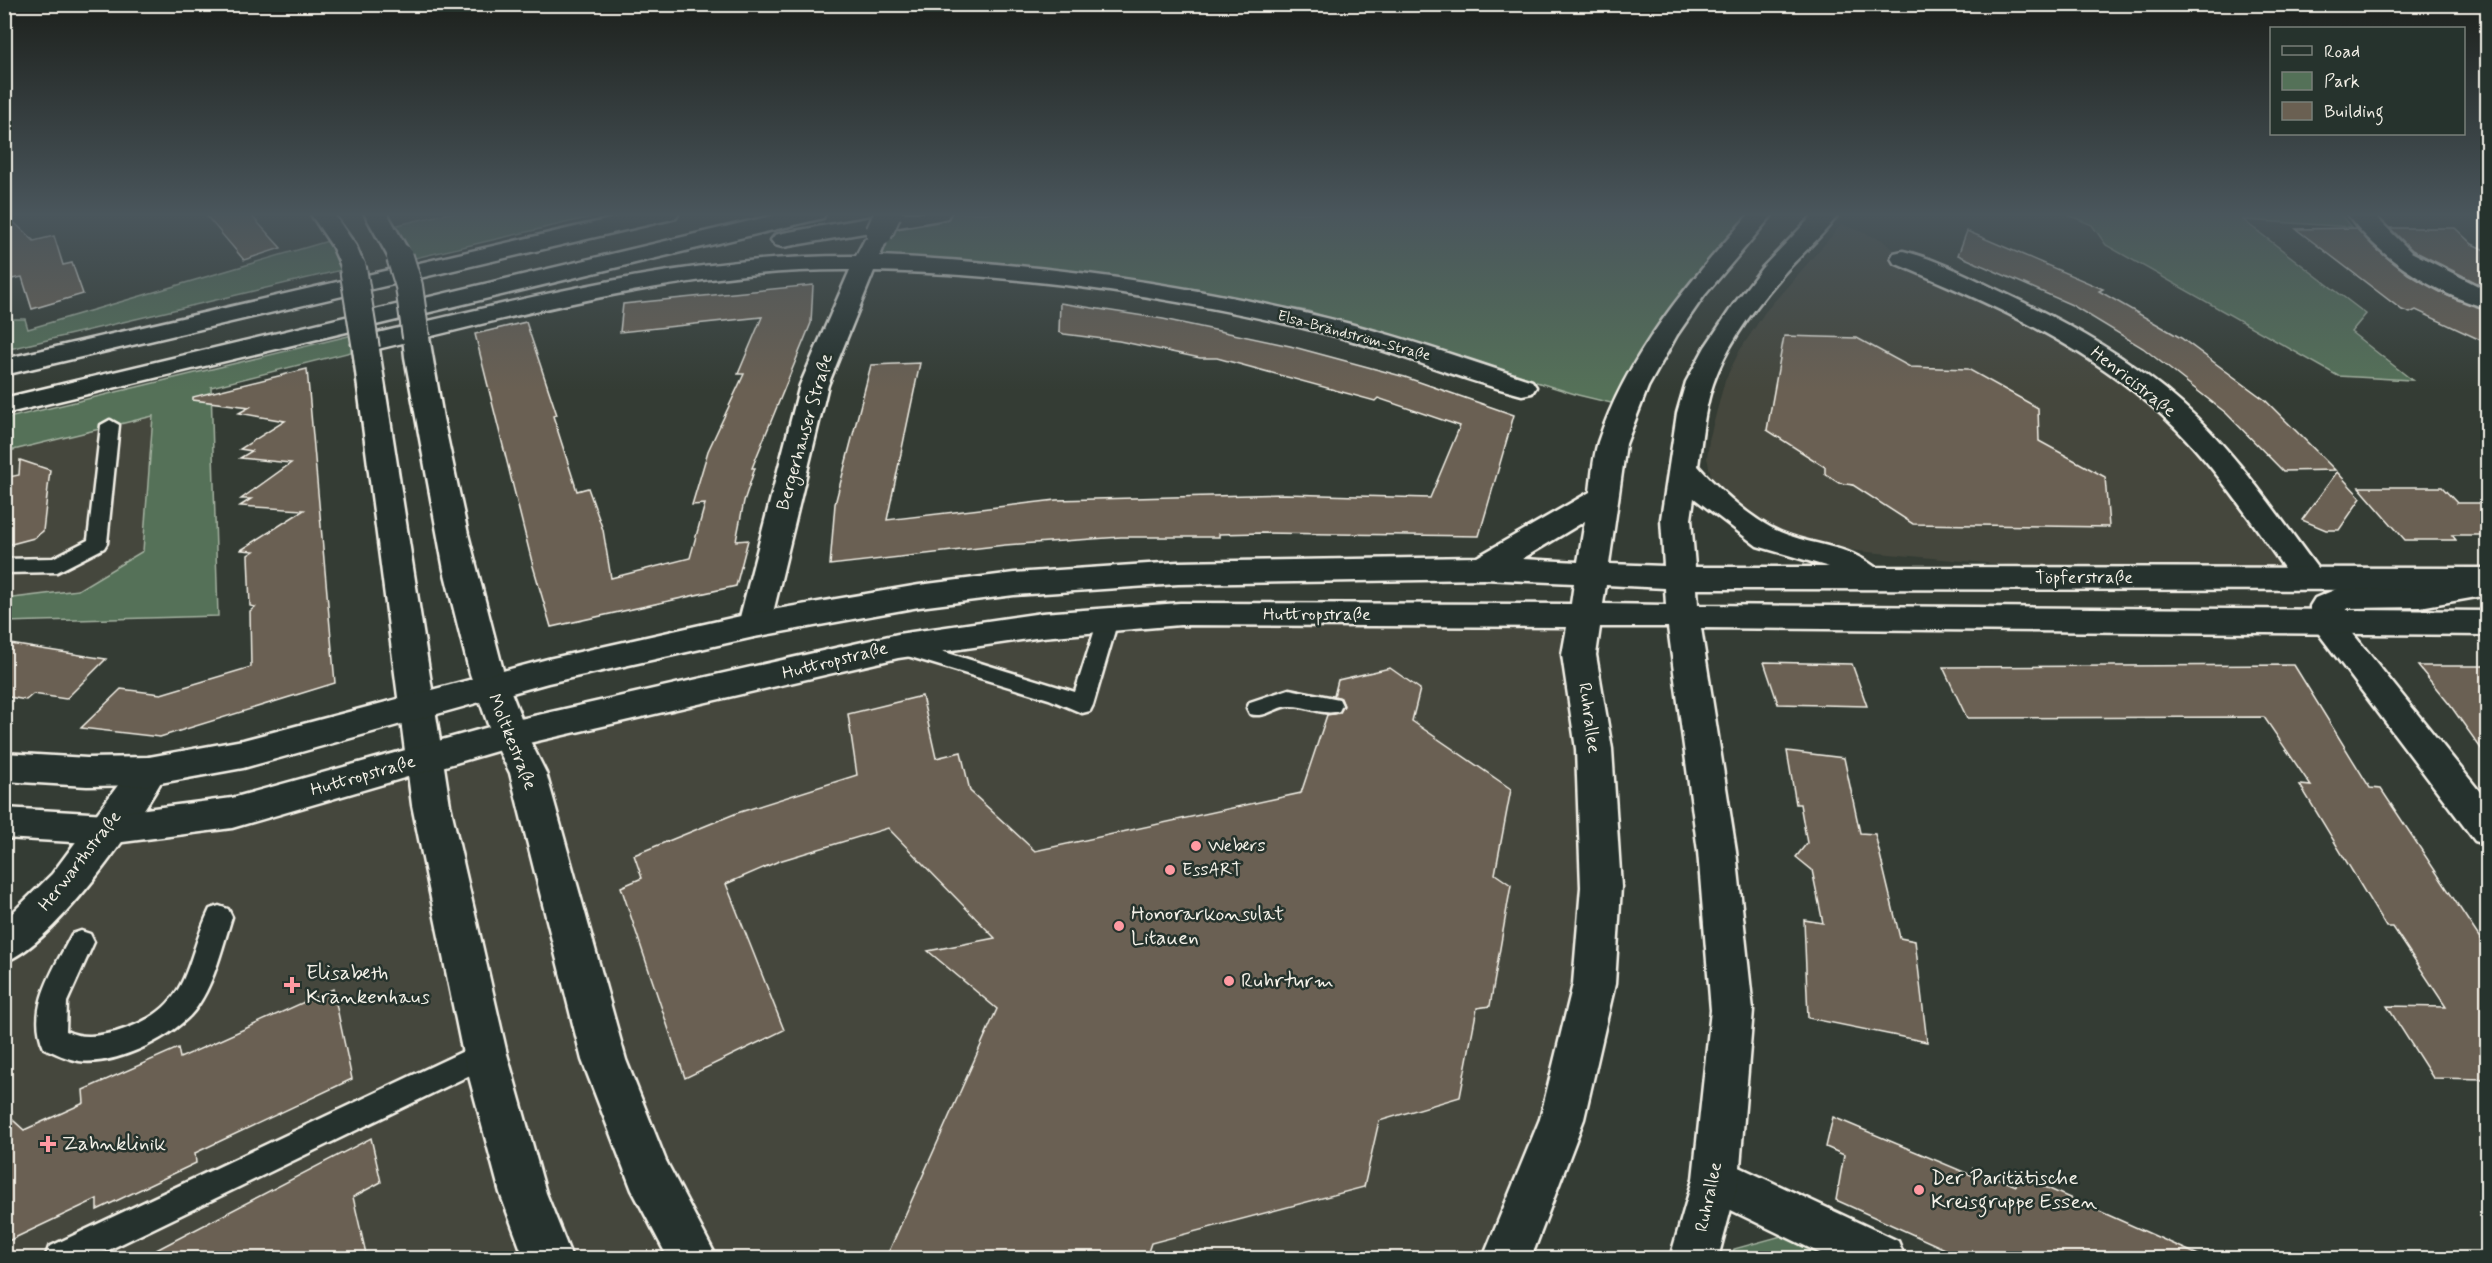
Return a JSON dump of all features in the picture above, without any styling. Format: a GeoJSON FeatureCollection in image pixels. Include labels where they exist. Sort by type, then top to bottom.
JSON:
{"type":"FeatureCollection","features":[{"type":"Feature","properties":{"kind":"main road"},"geometry":{"type":"LineString","coordinates":[[354,272],[360,300],[415,709],[444,870],[485,1054],[523,1193],[548,1258]]}},
{"type":"Feature","properties":{"kind":"main road","name":"Moltkestraße"},"geometry":{"type":"LineString","coordinates":[[405,272],[409,286],[453,543],[490,688],[507,735],[528,773],[604,1060],[648,1174],[693,1258]]}},
{"type":"Feature","properties":{"kind":"main road"},"geometry":{"type":"LineString","coordinates":[[4,367],[414,272]]}},
{"type":"Feature","properties":{"kind":"main road"},"geometry":{"type":"LineString","coordinates":[[4,406],[567,272]]}},
{"type":"Feature","properties":{"kind":"main road"},"geometry":{"type":"LineString","coordinates":[[550,276],[575,272]]}},
{"type":"Feature","properties":{"kind":"main road","name":"Elsa-Brändström-Straße"},"geometry":{"type":"LineString","coordinates":[[365,346],[663,277],[706,272]]}},
{"type":"Feature","properties":{"kind":"main road","name":"Bergerhauser Straße"},"geometry":{"type":"LineString","coordinates":[[754,625],[814,385],[860,272]]}},
{"type":"Feature","properties":{"kind":"main road","name":"Elsa-Brändström-Straße"},"geometry":{"type":"LineString","coordinates":[[1012,272],[1248,308],[1343,330],[1522,387]]}},
{"type":"Feature","properties":{"kind":"main road","name":"Ruhrallee"},"geometry":{"type":"LineString","coordinates":[[1507,1258],[1562,1119],[1594,984],[1600,876],[1594,749],[1579,655],[1612,444],[1634,387],[1664,334],[1712,272]]}},
{"type":"Feature","properties":{"kind":"main road","name":"Ruhrallee"},"geometry":{"type":"LineString","coordinates":[[1694,1258],[1716,1179],[1732,1010],[1717,851],[1681,597],[1676,519],[1691,413],[1700,382],[1718,347],[1771,272]]}},
{"type":"Feature","properties":{"kind":"main road","name":"Henricistraße"},"geometry":{"type":"LineString","coordinates":[[1935,272],[2031,314],[2083,343],[2170,408],[2204,442],[2307,577]]}},
{"type":"Feature","properties":{"kind":"main road"},"geometry":{"type":"LineString","coordinates":[[2428,272],[2487,301]]}},
{"type":"Feature","properties":{"kind":"main road"},"geometry":{"type":"LineString","coordinates":[[1684,468],[1708,497],[1768,539],[1800,550],[1833,556],[1867,576]]}},
{"type":"Feature","properties":{"kind":"main road"},"geometry":{"type":"LineString","coordinates":[[1484,568],[1602,498]]}},
{"type":"Feature","properties":{"kind":"main road"},"geometry":{"type":"LineString","coordinates":[[4,767],[87,772],[148,771],[243,754],[548,671],[754,625],[907,598],[1014,584],[1178,573],[1484,568],[1592,573],[1681,597],[2326,622],[2487,623]]}},
{"type":"Feature","properties":{"kind":"main road","name":"Töpferstraße"},"geometry":{"type":"LineString","coordinates":[[1681,597],[1867,576],[2307,577],[2487,581]]}},
{"type":"Feature","properties":{"kind":"main road"},"geometry":{"type":"LineString","coordinates":[[2487,581],[2420,596],[2344,597],[2326,606],[2326,622],[2487,830]]}},
{"type":"Feature","properties":{"kind":"main road","name":"Huttropstraße"},"geometry":{"type":"LineString","coordinates":[[4,823],[107,829],[232,813],[507,735],[898,646],[1042,625],[1179,614],[1584,617],[1681,597]]}},
{"type":"Feature","properties":{"kind":"main road","name":"Herwarthstraße"},"geometry":{"type":"LineString","coordinates":[[4,945],[28,926],[66,885],[148,771]]}},
{"type":"Feature","properties":{"kind":"main road"},"geometry":{"type":"LineString","coordinates":[[1716,1179],[1881,1258]]}},
{"type":"Feature","properties":{"kind":"lane"},"geometry":{"type":"LineString","coordinates":[[4,566],[57,565],[97,543],[110,425]]}},
{"type":"Feature","properties":{"kind":"lane"},"geometry":{"type":"LineString","coordinates":[[898,646],[1057,693],[1082,705],[1108,620]]}},
{"type":"Feature","properties":{"kind":"lane"},"geometry":{"type":"LineString","coordinates":[[1258,708],[1289,697],[1330,705]]}},
{"type":"Feature","properties":{"kind":"lane"},"geometry":{"type":"LineString","coordinates":[[81,942],[52,1005],[49,1024],[54,1039],[69,1046],[82,1049],[108,1047],[136,1038],[163,1022],[187,1000],[202,970],[219,917]]}},
{"type":"Feature","properties":{"kind":"lane"},"geometry":{"type":"LineString","coordinates":[[60,1258],[485,1054]]}},
{"type":"Feature","properties":{"kind":"shaded area"},"geometry":{"type":"Polygon","coordinates":[[[1800,272],[1934,272],[1978,289],[2168,408],[2305,576],[2125,576],[1857,551],[1803,543],[1750,519],[1720,490],[1711,476],[1707,458],[1709,440],[1725,380],[1740,350],[1765,312],[1800,272]]]}},
{"type":"Feature","properties":{"kind":"shaded area"},"geometry":{"type":"Polygon","coordinates":[[[153,415],[143,551],[78,590],[5,599],[5,452],[153,415]]]}},
{"type":"Feature","properties":{"kind":"shaded area"},"geometry":{"type":"Polygon","coordinates":[[[1181,616],[1582,619],[1596,796],[1559,1119],[1504,1258],[700,1258],[651,1170],[511,735],[901,647],[1181,616]]]}},
{"type":"Feature","properties":{"kind":"shaded area","name":"Elisabeth Krankenhaus"},"geometry":{"type":"Polygon","coordinates":[[[506,736],[644,1176],[690,1258],[5,1258],[4,948],[106,833],[506,736]]]}},
{"type":"Feature","properties":{"kind":"green space"},"geometry":{"type":"Polygon","coordinates":[[[223,272],[333,272],[5,350],[4,319],[25,319],[28,329],[223,272]]]}},
{"type":"Feature","properties":{"kind":"green space"},"geometry":{"type":"Polygon","coordinates":[[[980,272],[1699,272],[1657,327],[1615,404],[1578,395],[1308,311],[1176,289],[980,272]]]}},
{"type":"Feature","properties":{"kind":"green space"},"geometry":{"type":"Polygon","coordinates":[[[2154,272],[2311,272],[2366,314],[2351,332],[2412,380],[2338,376],[2154,272]]]}},
{"type":"Feature","properties":{"kind":"green space"},"geometry":{"type":"Polygon","coordinates":[[[361,333],[363,349],[211,387],[218,616],[5,622],[5,599],[78,590],[143,551],[153,416],[5,452],[4,419],[361,333]]]}},
{"type":"Feature","properties":{"kind":"green space"},"geometry":{"type":"Polygon","coordinates":[[[1789,1234],[1833,1258],[1731,1258],[1734,1249],[1789,1234]]]}},
{"type":"Feature","properties":{"kind":"building"},"geometry":{"type":"Polygon","coordinates":[[[10,272],[75,272],[83,294],[32,309],[22,277],[12,279],[10,272]]]}},
{"type":"Feature","properties":{"kind":"building"},"geometry":{"type":"Polygon","coordinates":[[[1997,272],[2063,272],[2103,289],[2099,291],[2181,338],[2265,400],[2335,470],[2283,471],[2226,413],[2143,348],[2072,305],[1997,272]]]}},
{"type":"Feature","properties":{"kind":"building"},"geometry":{"type":"Polygon","coordinates":[[[2352,272],[2405,272],[2448,296],[2487,310],[2487,343],[2416,310],[2410,313],[2402,310],[2352,272]]]}},
{"type":"Feature","properties":{"kind":"building"},"geometry":{"type":"Polygon","coordinates":[[[2455,272],[2487,272],[2487,288],[2455,272]]]}},
{"type":"Feature","properties":{"kind":"building"},"geometry":{"type":"Polygon","coordinates":[[[813,285],[811,323],[752,468],[755,468],[744,501],[736,541],[748,540],[736,586],[551,627],[533,566],[475,334],[526,322],[557,415],[553,416],[577,491],[588,488],[603,530],[611,578],[690,558],[705,504],[692,505],[708,451],[744,374],[738,374],[762,317],[620,332],[623,304],[813,285]]]}},
{"type":"Feature","properties":{"kind":"building"},"geometry":{"type":"Polygon","coordinates":[[[1060,303],[1163,319],[1290,346],[1405,377],[1514,415],[1479,536],[1261,533],[1219,534],[1219,537],[1121,537],[1005,545],[830,565],[835,504],[871,365],[920,363],[887,520],[1056,500],[1285,494],[1430,498],[1460,426],[1378,398],[1375,401],[1217,358],[1200,358],[1119,341],[1064,334],[1059,332],[1060,303]]]}},
{"type":"Feature","properties":{"kind":"building"},"geometry":{"type":"Polygon","coordinates":[[[1784,336],[1857,338],[1910,367],[1968,369],[2038,408],[2039,441],[2105,477],[2109,527],[1913,524],[1853,485],[1839,483],[1825,474],[1825,467],[1767,430],[1784,336]]]}},
{"type":"Feature","properties":{"kind":"building"},"geometry":{"type":"Polygon","coordinates":[[[307,369],[335,683],[160,737],[81,728],[121,689],[161,694],[251,667],[250,611],[255,607],[250,606],[248,555],[254,551],[241,550],[304,510],[240,506],[251,499],[241,499],[291,463],[240,458],[252,451],[240,449],[285,421],[239,413],[250,407],[193,400],[193,397],[307,369]]]}},
{"type":"Feature","properties":{"kind":"building"},"geometry":{"type":"Polygon","coordinates":[[[20,460],[50,470],[43,531],[34,538],[4,546],[4,478],[19,475],[20,460]]]}},
{"type":"Feature","properties":{"kind":"building"},"geometry":{"type":"Polygon","coordinates":[[[2337,472],[2361,498],[2339,530],[2326,530],[2302,520],[2337,472]]]}},
{"type":"Feature","properties":{"kind":"building"},"geometry":{"type":"Polygon","coordinates":[[[2359,487],[2442,487],[2457,503],[2487,503],[2487,535],[2452,535],[2456,540],[2405,540],[2359,487]]]}},
{"type":"Feature","properties":{"kind":"building"},"geometry":{"type":"Polygon","coordinates":[[[4,643],[106,659],[66,699],[33,694],[26,700],[4,696],[4,643]]]}},
{"type":"Feature","properties":{"kind":"building"},"geometry":{"type":"Polygon","coordinates":[[[1764,662],[1852,664],[1867,706],[1778,704],[1764,662]]]}},
{"type":"Feature","properties":{"kind":"building"},"geometry":{"type":"Polygon","coordinates":[[[2294,665],[2370,788],[2381,789],[2487,949],[2487,1079],[2433,1078],[2387,1006],[2446,1007],[2393,927],[2386,927],[2300,785],[2311,786],[2264,717],[1967,718],[1943,667],[2294,665]]]}},
{"type":"Feature","properties":{"kind":"building"},"geometry":{"type":"Polygon","coordinates":[[[2418,666],[2487,666],[2487,757],[2450,705],[2418,666]]]}},
{"type":"Feature","properties":{"kind":"building","name":"Ruhrturm"},"geometry":{"type":"Polygon","coordinates":[[[1390,668],[1420,689],[1412,721],[1511,789],[1495,874],[1511,885],[1490,1006],[1477,1008],[1460,1097],[1379,1121],[1364,1187],[1151,1243],[1146,1258],[886,1258],[997,1009],[928,951],[995,938],[888,828],[779,861],[726,884],[784,1030],[685,1078],[621,887],[642,878],[634,855],[737,813],[857,775],[848,714],[922,696],[936,758],[961,752],[970,791],[1035,851],[1301,793],[1327,715],[1339,713],[1344,706],[1341,698],[1334,696],[1338,680],[1390,668]]]}},
{"type":"Feature","properties":{"kind":"building"},"geometry":{"type":"Polygon","coordinates":[[[1787,751],[1844,758],[1860,833],[1875,834],[1900,938],[1915,941],[1927,1042],[1808,1018],[1804,920],[1823,923],[1812,870],[1796,857],[1807,843],[1800,804],[1796,804],[1787,751]]]}},
{"type":"Feature","properties":{"kind":"building"},"geometry":{"type":"Polygon","coordinates":[[[333,989],[352,1079],[195,1153],[196,1163],[97,1210],[97,1199],[4,1243],[4,1112],[24,1130],[84,1103],[83,1090],[178,1048],[180,1058],[333,989]]]}},
{"type":"Feature","properties":{"kind":"building"},"geometry":{"type":"Polygon","coordinates":[[[1833,1117],[1971,1175],[1973,1168],[2016,1186],[2018,1175],[2205,1258],[1965,1258],[1836,1200],[1844,1155],[1826,1147],[1833,1117]]]}},
{"type":"Feature","properties":{"kind":"building"},"geometry":{"type":"Polygon","coordinates":[[[371,1138],[381,1182],[353,1197],[367,1258],[141,1258],[371,1138]]]}},
{"type":"Feature","properties":{"kind":"place","name":"Webers"},"geometry":{"type":"Point","coordinates":[1196,846]}},
{"type":"Feature","properties":{"kind":"place","name":"EssART"},"geometry":{"type":"Point","coordinates":[1170,870]}},
{"type":"Feature","properties":{"kind":"place","name":"Honorarkonsulat Litauen"},"geometry":{"type":"Point","coordinates":[1119,926]}},
{"type":"Feature","properties":{"kind":"place","name":"Ruhrturm"},"geometry":{"type":"Point","coordinates":[1229,981]}},
{"type":"Feature","properties":{"kind":"place","name":"Elisabeth Krankenhaus"},"geometry":{"type":"Point","coordinates":[292,985]}},
{"type":"Feature","properties":{"kind":"place","name":"Zahnklinik"},"geometry":{"type":"Point","coordinates":[48,1144]}},
{"type":"Feature","properties":{"kind":"place","name":"Der Paritätische Kreisgruppe Essen"},"geometry":{"type":"Point","coordinates":[1919,1190]}}]}
